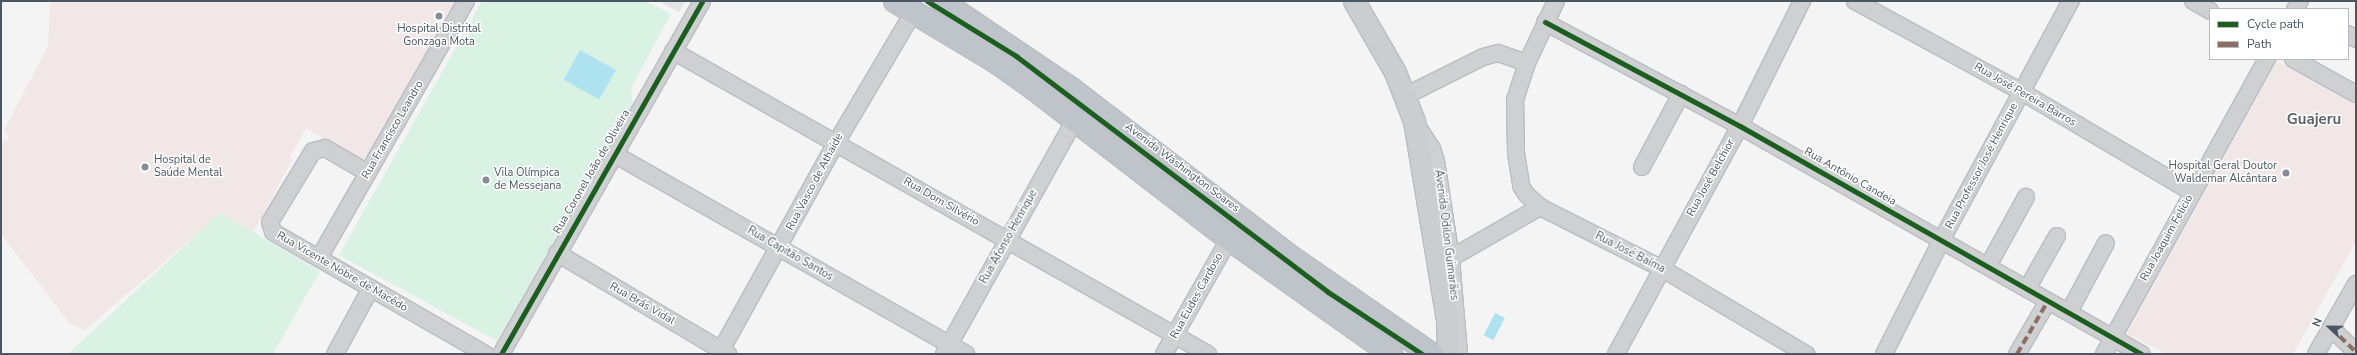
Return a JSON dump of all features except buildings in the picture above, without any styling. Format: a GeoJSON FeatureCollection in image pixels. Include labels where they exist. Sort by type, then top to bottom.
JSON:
{"type":"FeatureCollection","features":[{"type":"Feature","properties":{"kind":"highway","name":"Avenida Washington Soares"},"geometry":{"type":"LineString","coordinates":[[941,1],[1070,88],[1294,259],[1431,354]]}},
{"type":"Feature","properties":{"kind":"highway"},"geometry":{"type":"LineString","coordinates":[[904,6],[995,61],[1075,120],[1229,238],[1384,352]]}},
{"type":"Feature","properties":{"kind":"main road","name":"Avenida Odilon Guimarães"},"geometry":{"type":"LineString","coordinates":[[1354,1],[1405,96],[1414,121],[1447,320],[1448,354]]}},
{"type":"Feature","properties":{"kind":"street","name":"Rua Francisco Leandro"},"geometry":{"type":"LineString","coordinates":[[319,258],[466,1]]}},
{"type":"Feature","properties":{"kind":"street","name":"Rua Coronel João de Oliveira"},"geometry":{"type":"LineString","coordinates":[[501,354],[557,253],[702,1]]}},
{"type":"Feature","properties":{"kind":"street"},"geometry":{"type":"LineString","coordinates":[[1451,258],[1540,207],[1521,186],[1516,153],[1515,99],[1527,64],[1545,22],[1556,1]]}},
{"type":"Feature","properties":{"kind":"street","name":"Rua José Belchior"},"geometry":{"type":"LineString","coordinates":[[1616,354],[1661,268],[1740,126],[1802,1]]}},
{"type":"Feature","properties":{"kind":"street","name":"Rua José Pereira Barros"},"geometry":{"type":"LineString","coordinates":[[1855,1],[2022,92],[2192,192]]}},
{"type":"Feature","properties":{"kind":"street","name":"Rua Professor José Henrique"},"geometry":{"type":"LineString","coordinates":[[1884,354],[1941,241],[2071,1]]}},
{"type":"Feature","properties":{"kind":"street"},"geometry":{"type":"LineString","coordinates":[[2193,1],[2209,10]]}},
{"type":"Feature","properties":{"kind":"street","name":"Rua Vasco de Athaíde"},"geometry":{"type":"LineString","coordinates":[[723,353],[836,143],[904,6]]}},
{"type":"Feature","properties":{"kind":"street","name":"Rua Antônio Candeia"},"geometry":{"type":"LineString","coordinates":[[1545,22],[1740,126],[2142,354]]}},
{"type":"Feature","properties":{"kind":"street","name":"Rua Dom Silvério"},"geometry":{"type":"LineString","coordinates":[[673,51],[1208,354]]}},
{"type":"Feature","properties":{"kind":"street"},"geometry":{"type":"LineString","coordinates":[[1405,96],[1484,57],[1498,53],[1527,64]]}},
{"type":"Feature","properties":{"kind":"street","name":"Rua Joaquim Felício"},"geometry":{"type":"LineString","coordinates":[[2104,354],[2192,192],[2266,60]]}},
{"type":"Feature","properties":{"kind":"street"},"geometry":{"type":"LineString","coordinates":[[2295,60],[2356,94]]}},
{"type":"Feature","properties":{"kind":"street"},"geometry":{"type":"LineString","coordinates":[[1642,167],[1681,94]]}},
{"type":"Feature","properties":{"kind":"street","name":"Rua Afonso Henrique"},"geometry":{"type":"LineString","coordinates":[[946,349],[1075,120]]}},
{"type":"Feature","properties":{"kind":"street","name":"Avenida Odilon Guimarães"},"geometry":{"type":"LineString","coordinates":[[1414,121],[1429,144],[1436,161],[1451,258],[1460,354]]}},
{"type":"Feature","properties":{"kind":"street","name":"Rua Vicente Nobre de Macêdo"},"geometry":{"type":"LineString","coordinates":[[368,173],[325,148],[313,151],[304,162],[270,222],[272,232],[485,354]]}},
{"type":"Feature","properties":{"kind":"street","name":"Rua Capitão Santos"},"geometry":{"type":"LineString","coordinates":[[614,154],[779,248],[946,349],[966,354]]}},
{"type":"Feature","properties":{"kind":"street"},"geometry":{"type":"LineString","coordinates":[[1988,266],[2026,197]]}},
{"type":"Feature","properties":{"kind":"street","name":"Rua José Baíma"},"geometry":{"type":"LineString","coordinates":[[1540,207],[1661,268],[1806,354]]}},
{"type":"Feature","properties":{"kind":"street"},"geometry":{"type":"LineString","coordinates":[[2027,289],[2057,236]]}},
{"type":"Feature","properties":{"kind":"street","name":"Rua Eudes Cardoso"},"geometry":{"type":"LineString","coordinates":[[1164,354],[1229,238]]}},
{"type":"Feature","properties":{"kind":"street"},"geometry":{"type":"LineString","coordinates":[[2069,312],[2106,243]]}},
{"type":"Feature","properties":{"kind":"street","name":"Rua Brás Vidal"},"geometry":{"type":"LineString","coordinates":[[557,253],[723,353]]}},
{"type":"Feature","properties":{"kind":"street"},"geometry":{"type":"LineString","coordinates":[[2316,354],[2356,284]]}},
{"type":"Feature","properties":{"kind":"street"},"geometry":{"type":"LineString","coordinates":[[335,354],[371,288]]}},
{"type":"Feature","properties":{"kind":"street"},"geometry":{"type":"LineString","coordinates":[[2017,354],[2048,301]]}},
{"type":"Feature","properties":{"kind":"street"},"geometry":{"type":"LineString","coordinates":[[2331,328],[2356,352]]}},
{"type":"Feature","properties":{"kind":"shaded area","name":"Hospital de Saúde Mental"},"geometry":{"type":"Polygon","coordinates":[[[50,1],[457,1],[370,153],[361,160],[306,128],[290,157],[293,159],[253,232],[220,214],[85,330],[70,324],[1,234],[1,143],[9,138],[4,130],[48,46],[50,1]]]}},
{"type":"Feature","properties":{"kind":"shaded area"},"geometry":{"type":"Polygon","coordinates":[[[658,1],[686,1],[679,12],[658,1]]]}},
{"type":"Feature","properties":{"kind":"shaded area","name":"Hospital Geral Doutor Waldemar Alcântara"},"geometry":{"type":"Polygon","coordinates":[[[2277,61],[2356,105],[2356,241],[2293,354],[2166,354],[2127,334],[2277,61]]]}},
{"type":"Feature","properties":{"kind":"green space","name":"Vila Olímpica de Messejana"},"geometry":{"type":"Polygon","coordinates":[[[482,1],[645,1],[671,14],[631,88],[633,104],[497,341],[339,255],[482,1]]]}},
{"type":"Feature","properties":{"kind":"green space"},"geometry":{"type":"Polygon","coordinates":[[[220,213],[320,271],[273,354],[68,354],[220,213]]]}},
{"type":"Feature","properties":{"kind":"water"},"geometry":{"type":"Polygon","coordinates":[[[580,50],[616,70],[599,100],[564,80],[580,50]]]}},
{"type":"Feature","properties":{"kind":"water"},"geometry":{"type":"Polygon","coordinates":[[[1495,313],[1505,318],[1493,340],[1484,335],[1495,313]]]}},
{"type":"Feature","properties":{"kind":"marked path"},"geometry":{"type":"LineString","coordinates":[[2017,354],[2048,301]]}},
{"type":"Feature","properties":{"kind":"marked path"},"geometry":{"type":"LineString","coordinates":[[2331,328],[2356,352]]}},
{"type":"Feature","properties":{"kind":"cycle path"},"geometry":{"type":"LineString","coordinates":[[501,354],[702,1]]}},
{"type":"Feature","properties":{"kind":"cycle path"},"geometry":{"type":"LineString","coordinates":[[927,1],[1016,56],[1328,292],[1422,354]]}},
{"type":"Feature","properties":{"kind":"cycle path"},"geometry":{"type":"LineString","coordinates":[[1545,22],[1740,126],[2142,354]]}},
{"type":"Feature","properties":{"kind":"place","name":"Hospital Distrital Gonzaga Mota"},"geometry":{"type":"Point","coordinates":[439,16]}},
{"type":"Feature","properties":{"kind":"place","name":"Hospital de Saúde Mental"},"geometry":{"type":"Point","coordinates":[145,167]}},
{"type":"Feature","properties":{"kind":"place","name":"Hospital Geral Doutor Waldemar Alcântara"},"geometry":{"type":"Point","coordinates":[2286,173]}},
{"type":"Feature","properties":{"kind":"place","name":"Vila Olímpica de Messejana"},"geometry":{"type":"Point","coordinates":[486,180]}},
{"type":"Feature","properties":{"kind":"district","name":"Guajeru"},"geometry":{"type":"Point","coordinates":[2314,120]}}]}
